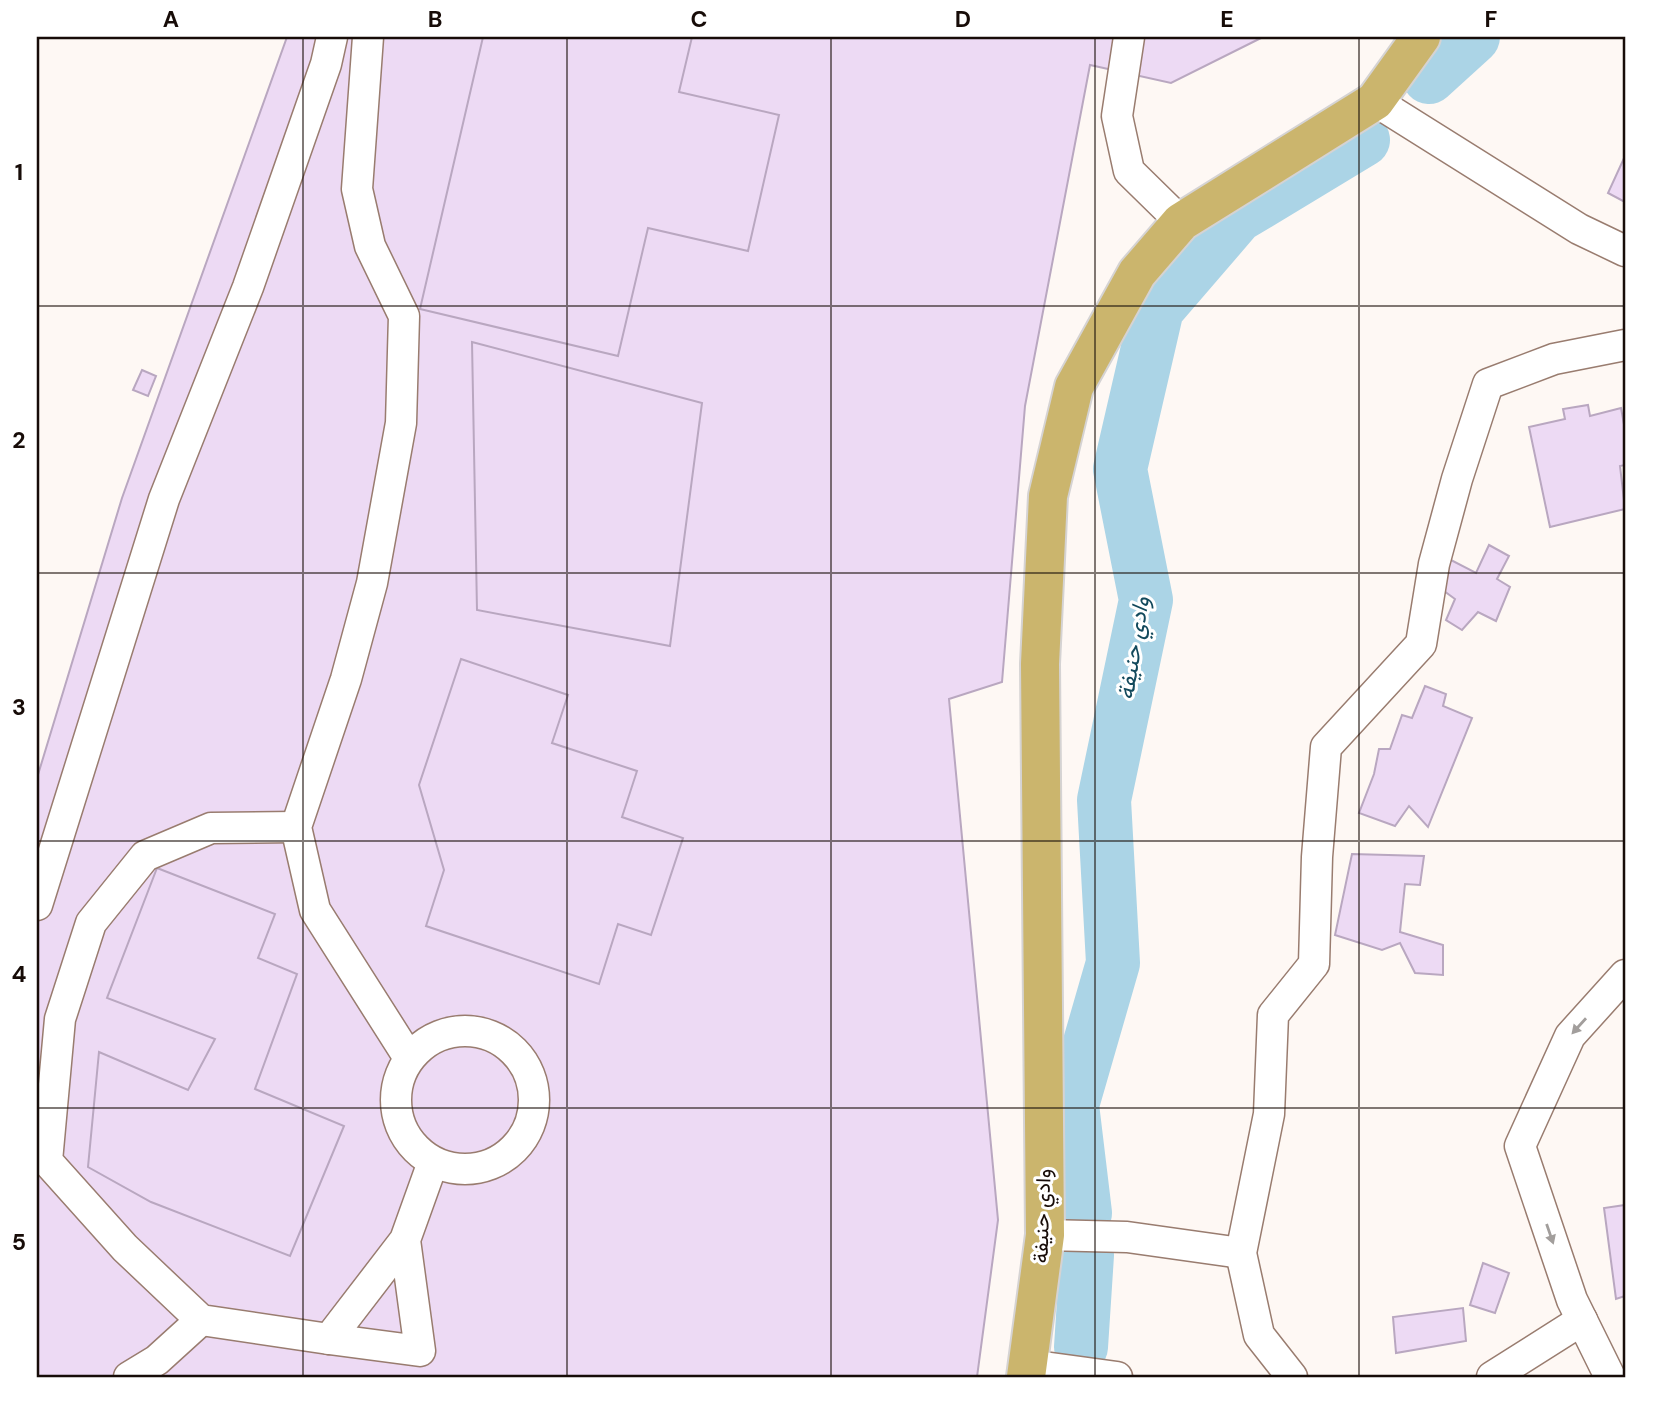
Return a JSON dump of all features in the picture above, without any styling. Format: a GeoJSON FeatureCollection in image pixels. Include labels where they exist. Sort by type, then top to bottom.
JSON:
{"type":"FeatureCollection","features":[{"type":"Feature","properties":{"kind":"main road","name":"وادي حنيفة"},"geometry":{"type":"LineString","coordinates":[[1027,1371],[1045,1235],[1040,664],[1048,496],[1074,387],[1138,273],[1181,222],[1376,101],[1421,37]]}},
{"type":"Feature","properties":{"kind":"street"},"geometry":{"type":"LineString","coordinates":[[37,905],[164,499],[248,287],[326,64],[332,37]]}},
{"type":"Feature","properties":{"kind":"street"},"geometry":{"type":"LineString","coordinates":[[368,37],[357,189],[370,246],[404,316],[401,423],[372,583],[346,679],[296,827],[315,910],[409,1058]]}},
{"type":"Feature","properties":{"kind":"street"},"geometry":{"type":"LineString","coordinates":[[1129,37],[1117,116],[1129,171],[1181,222]]}},
{"type":"Feature","properties":{"kind":"street"},"geometry":{"type":"LineString","coordinates":[[1376,101],[1579,229],[1625,251]]}},
{"type":"Feature","properties":{"kind":"street"},"geometry":{"type":"LineString","coordinates":[[1292,1377],[1259,1335],[1241,1253],[1269,1114],[1273,1015],[1314,964],[1317,857],[1326,747],[1421,644],[1434,564],[1457,479],[1488,384],[1554,359],[1625,345]]}},
{"type":"Feature","properties":{"kind":"street"},"geometry":{"type":"LineString","coordinates":[[296,827],[211,828],[145,856],[91,923],[60,1019],[47,1161],[125,1248],[201,1320],[420,1351],[405,1240]]}},
{"type":"Feature","properties":{"kind":"street"},"geometry":{"type":"LineString","coordinates":[[1610,1377],[1572,1300],[1520,1146],[1570,1036],[1625,975]]}},
{"type":"Feature","properties":{"kind":"street"},"geometry":{"type":"LineString","coordinates":[[468,1030],[491,1035],[510,1046],[524,1064],[533,1085],[534,1107],[528,1130],[507,1155],[477,1170],[454,1169],[433,1162],[413,1148],[400,1127],[395,1103],[398,1079],[409,1058],[425,1042],[446,1032],[468,1030]]}},
{"type":"Feature","properties":{"kind":"street"},"geometry":{"type":"LineString","coordinates":[[329,1339],[405,1240],[433,1162]]}},
{"type":"Feature","properties":{"kind":"street"},"geometry":{"type":"LineString","coordinates":[[1045,1235],[1127,1237],[1241,1253]]}},
{"type":"Feature","properties":{"kind":"street"},"geometry":{"type":"LineString","coordinates":[[129,1377],[156,1360],[201,1320]]}},
{"type":"Feature","properties":{"kind":"street"},"geometry":{"type":"LineString","coordinates":[[1492,1377],[1582,1320]]}},
{"type":"Feature","properties":{"kind":"street"},"geometry":{"type":"LineString","coordinates":[[1027,1371],[1117,1377]]}},
{"type":"Feature","properties":{"kind":"building"},"geometry":{"type":"Polygon","coordinates":[[[287,37],[1263,37],[1171,83],[1090,65],[1025,406],[1002,682],[949,699],[998,1220],[977,1377],[37,1377],[37,778],[122,498],[287,37]]]}},
{"type":"Feature","properties":{"kind":"building"},"geometry":{"type":"Polygon","coordinates":[[[483,37],[692,37],[679,92],[779,115],[748,251],[648,228],[618,356],[420,309],[483,37]]]}},
{"type":"Feature","properties":{"kind":"building"},"geometry":{"type":"Polygon","coordinates":[[[1625,156],[1625,202],[1608,193],[1625,156]]]}},
{"type":"Feature","properties":{"kind":"building"},"geometry":{"type":"Polygon","coordinates":[[[472,342],[702,403],[670,646],[477,610],[472,342]]]}},
{"type":"Feature","properties":{"kind":"building"},"geometry":{"type":"Polygon","coordinates":[[[142,370],[156,376],[148,396],[133,390],[142,370]]]}},
{"type":"Feature","properties":{"kind":"building"},"geometry":{"type":"Polygon","coordinates":[[[1588,405],[1590,416],[1621,408],[1625,430],[1625,465],[1620,466],[1625,509],[1550,527],[1529,427],[1565,419],[1563,409],[1588,405]]]}},
{"type":"Feature","properties":{"kind":"building"},"geometry":{"type":"Polygon","coordinates":[[[1489,545],[1509,556],[1497,579],[1510,587],[1496,621],[1478,612],[1462,630],[1446,620],[1455,599],[1440,588],[1449,559],[1476,573],[1489,545]]]}},
{"type":"Feature","properties":{"kind":"building"},"geometry":{"type":"Polygon","coordinates":[[[461,659],[568,695],[552,743],[637,771],[622,817],[683,838],[651,935],[618,924],[599,984],[426,926],[444,870],[419,785],[461,659]]]}},
{"type":"Feature","properties":{"kind":"building"},"geometry":{"type":"Polygon","coordinates":[[[1425,686],[1446,694],[1443,706],[1472,718],[1428,827],[1409,806],[1395,826],[1359,813],[1374,774],[1379,749],[1390,749],[1402,715],[1412,718],[1425,686]]]}},
{"type":"Feature","properties":{"kind":"building"},"geometry":{"type":"Polygon","coordinates":[[[1352,854],[1424,856],[1420,885],[1405,884],[1400,932],[1443,945],[1443,975],[1415,973],[1400,943],[1382,950],[1335,935],[1352,854]]]}},
{"type":"Feature","properties":{"kind":"building"},"geometry":{"type":"Polygon","coordinates":[[[157,868],[275,914],[258,958],[297,974],[255,1089],[344,1126],[290,1256],[151,1202],[88,1167],[99,1052],[188,1090],[215,1039],[107,998],[157,868]]]}},
{"type":"Feature","properties":{"kind":"building"},"geometry":{"type":"Polygon","coordinates":[[[1625,1205],[1625,1296],[1616,1299],[1604,1208],[1625,1205]]]}},
{"type":"Feature","properties":{"kind":"building"},"geometry":{"type":"Polygon","coordinates":[[[1483,1263],[1509,1273],[1495,1313],[1470,1305],[1483,1263]]]}},
{"type":"Feature","properties":{"kind":"building"},"geometry":{"type":"Polygon","coordinates":[[[1463,1308],[1466,1341],[1396,1353],[1393,1317],[1463,1308]]]}},
{"type":"Feature","properties":{"kind":"waterway","name":"وادي حنيفة"},"geometry":{"type":"LineString","coordinates":[[1429,77],[1473,37]]}},
{"type":"Feature","properties":{"kind":"waterway","name":"وادي حنيفة"},"geometry":{"type":"LineString","coordinates":[[1085,1213],[1072,1105],[1113,963],[1104,800],[1146,600],[1120,469],[1157,309],[1237,216],[1363,140]]}},
{"type":"Feature","properties":{"kind":"waterway","name":"وادي حنيفة"},"geometry":{"type":"LineString","coordinates":[[1081,1347],[1087,1255]]}}]}
